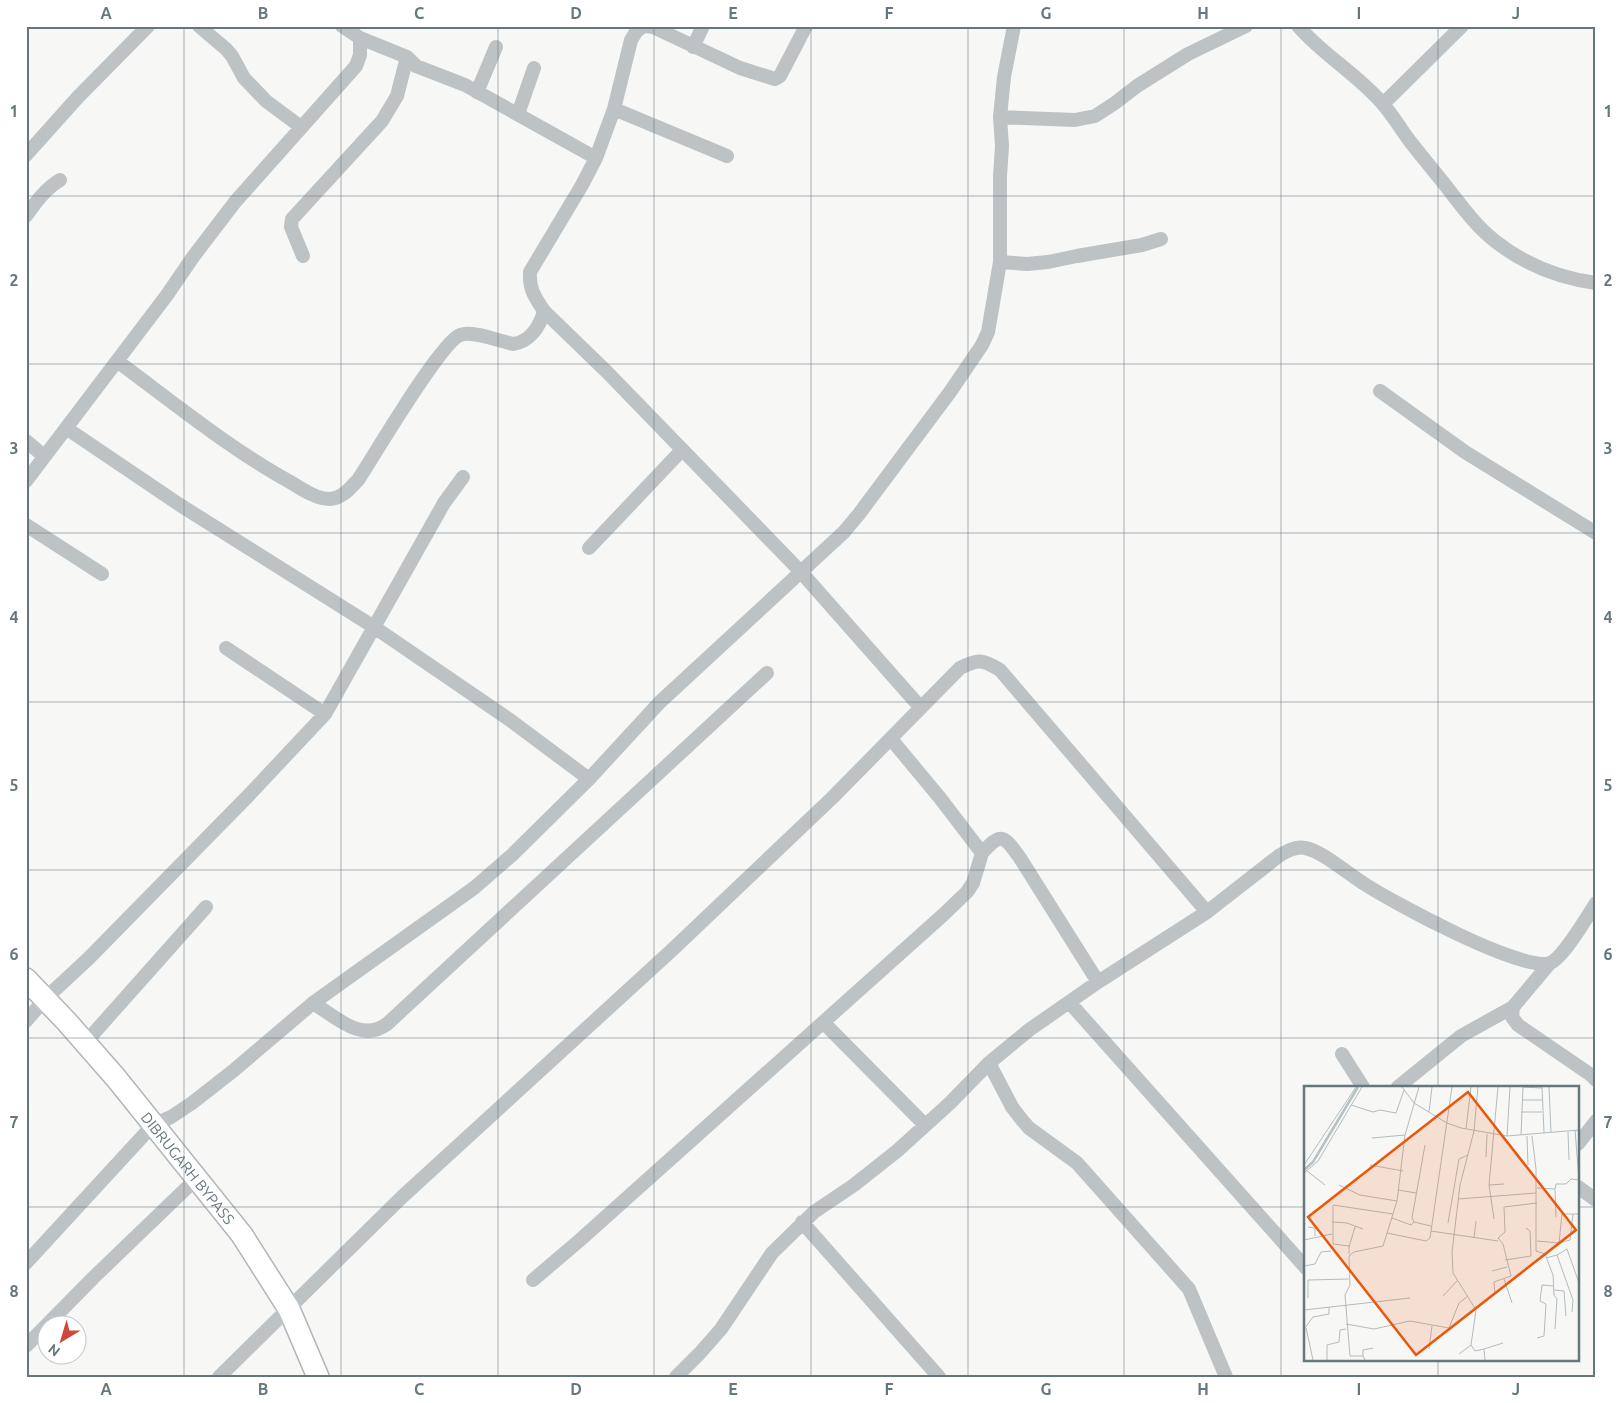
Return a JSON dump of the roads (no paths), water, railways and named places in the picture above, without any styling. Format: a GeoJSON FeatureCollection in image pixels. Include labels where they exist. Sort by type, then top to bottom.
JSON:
{"type":"FeatureCollection","features":[{"type":"Feature","properties":{"kind":"main road","name":"DIBRUGARH BYPASS"},"geometry":{"type":"LineString","coordinates":[[26,980],[46,998],[85,1043],[197,1178],[242,1236],[289,1309],[318,1377]]}},
{"type":"Feature","properties":{"kind":"street"},"geometry":{"type":"LineString","coordinates":[[26,155],[78,97],[148,26]]}},
{"type":"Feature","properties":{"kind":"street"},"geometry":{"type":"LineString","coordinates":[[199,26],[226,49],[244,78],[266,101],[301,127]]}},
{"type":"Feature","properties":{"kind":"street"},"geometry":{"type":"LineString","coordinates":[[342,26],[360,38],[407,57],[416,66],[477,92],[596,158]]}},
{"type":"Feature","properties":{"kind":"street"},"geometry":{"type":"LineString","coordinates":[[806,26],[780,76],[775,79],[740,68],[653,27],[644,26],[636,32],[631,40],[614,109],[596,158],[530,272],[530,287],[544,311],[608,372],[801,572],[921,708]]}},
{"type":"Feature","properties":{"kind":"street"},"geometry":{"type":"LineString","coordinates":[[693,46],[703,26]]}},
{"type":"Feature","properties":{"kind":"street"},"geometry":{"type":"LineString","coordinates":[[26,1262],[153,1125],[171,1117],[192,1103],[313,1003],[474,888],[512,855],[589,779],[660,702],[844,532],[860,514],[979,350],[988,332],[1000,262],[1002,146],[1000,116],[1004,77],[1014,26]]}},
{"type":"Feature","properties":{"kind":"street"},"geometry":{"type":"LineString","coordinates":[[1000,116],[1075,120],[1095,116],[1137,86],[1188,54],[1246,26]]}},
{"type":"Feature","properties":{"kind":"street"},"geometry":{"type":"LineString","coordinates":[[1298,26],[1318,47],[1370,90],[1383,104],[1469,215],[1495,241],[1520,258],[1551,273],[1575,280],[1596,282]]}},
{"type":"Feature","properties":{"kind":"street"},"geometry":{"type":"LineString","coordinates":[[1383,104],[1462,26]]}},
{"type":"Feature","properties":{"kind":"street"},"geometry":{"type":"LineString","coordinates":[[26,480],[235,202],[356,66],[360,55],[360,38]]}},
{"type":"Feature","properties":{"kind":"street"},"geometry":{"type":"LineString","coordinates":[[477,92],[496,47]]}},
{"type":"Feature","properties":{"kind":"street"},"geometry":{"type":"LineString","coordinates":[[303,256],[291,227],[292,219],[382,121],[397,96],[407,57]]}},
{"type":"Feature","properties":{"kind":"street"},"geometry":{"type":"LineString","coordinates":[[518,114],[534,68]]}},
{"type":"Feature","properties":{"kind":"street"},"geometry":{"type":"LineString","coordinates":[[614,109],[727,156]]}},
{"type":"Feature","properties":{"kind":"street"},"geometry":{"type":"LineString","coordinates":[[26,216],[44,192],[60,180]]}},
{"type":"Feature","properties":{"kind":"street"},"geometry":{"type":"LineString","coordinates":[[1000,262],[1027,264],[1048,262],[1142,245],[1161,239]]}},
{"type":"Feature","properties":{"kind":"street"},"geometry":{"type":"LineString","coordinates":[[117,361],[188,414],[273,473],[310,493],[330,499],[341,496],[358,480],[437,359],[456,337],[470,334],[513,344],[519,343],[533,333],[544,311]]}},
{"type":"Feature","properties":{"kind":"street"},"geometry":{"type":"LineString","coordinates":[[1380,391],[1465,452],[1596,533]]}},
{"type":"Feature","properties":{"kind":"street"},"geometry":{"type":"LineString","coordinates":[[66,428],[180,505],[374,627],[510,720],[589,779]]}},
{"type":"Feature","properties":{"kind":"street"},"geometry":{"type":"LineString","coordinates":[[26,441],[44,456]]}},
{"type":"Feature","properties":{"kind":"street"},"geometry":{"type":"LineString","coordinates":[[589,548],[682,450]]}},
{"type":"Feature","properties":{"kind":"street"},"geometry":{"type":"LineString","coordinates":[[26,1021],[46,998],[65,982],[137,911],[324,714],[444,503],[463,477]]}},
{"type":"Feature","properties":{"kind":"street"},"geometry":{"type":"LineString","coordinates":[[26,525],[102,574]]}},
{"type":"Feature","properties":{"kind":"street"},"geometry":{"type":"LineString","coordinates":[[226,648],[324,714]]}},
{"type":"Feature","properties":{"kind":"street"},"geometry":{"type":"LineString","coordinates":[[219,1377],[402,1197],[672,950],[832,798],[960,668],[974,661],[986,661],[1000,670],[1207,912]]}},
{"type":"Feature","properties":{"kind":"street"},"geometry":{"type":"LineString","coordinates":[[313,1003],[356,1030],[367,1032],[379,1030],[388,1024],[767,673]]}},
{"type":"Feature","properties":{"kind":"street"},"geometry":{"type":"LineString","coordinates":[[891,739],[982,853]]}},
{"type":"Feature","properties":{"kind":"street"},"geometry":{"type":"LineString","coordinates":[[533,1280],[824,1023],[943,915],[967,892],[976,875],[982,853],[996,838],[1000,838],[1010,844],[1020,858],[1098,982]]}},
{"type":"Feature","properties":{"kind":"street"},"geometry":{"type":"LineString","coordinates":[[676,1377],[721,1329],[772,1253],[802,1222],[854,1185],[882,1162],[950,1103],[989,1063],[1028,1030],[1098,982],[1207,912],[1280,856],[1291,850],[1302,847],[1313,850],[1362,883],[1420,917],[1505,954],[1536,964],[1550,963]]}},
{"type":"Feature","properties":{"kind":"street"},"geometry":{"type":"LineString","coordinates":[[1399,1086],[1461,1036],[1514,1007],[1550,963],[1561,955],[1596,903]]}},
{"type":"Feature","properties":{"kind":"street"},"geometry":{"type":"LineString","coordinates":[[85,1043],[206,907]]}},
{"type":"Feature","properties":{"kind":"street"},"geometry":{"type":"LineString","coordinates":[[1069,1002],[1304,1266]]}},
{"type":"Feature","properties":{"kind":"street"},"geometry":{"type":"LineString","coordinates":[[1514,1007],[1512,1017],[1518,1025],[1596,1080]]}},
{"type":"Feature","properties":{"kind":"street"},"geometry":{"type":"LineString","coordinates":[[824,1023],[926,1124]]}},
{"type":"Feature","properties":{"kind":"street"},"geometry":{"type":"LineString","coordinates":[[1342,1054],[1362,1086]]}},
{"type":"Feature","properties":{"kind":"street"},"geometry":{"type":"LineString","coordinates":[[989,1063],[1012,1107],[1029,1128],[1077,1163],[1189,1289],[1226,1377]]}},
{"type":"Feature","properties":{"kind":"street"},"geometry":{"type":"LineString","coordinates":[[1580,1141],[1596,1121]]}},
{"type":"Feature","properties":{"kind":"street"},"geometry":{"type":"LineString","coordinates":[[26,1346],[93,1278],[197,1178]]}},
{"type":"Feature","properties":{"kind":"street"},"geometry":{"type":"LineString","coordinates":[[1580,1188],[1596,1200]]}},
{"type":"Feature","properties":{"kind":"street"},"geometry":{"type":"LineString","coordinates":[[802,1222],[939,1377]]}}]}
